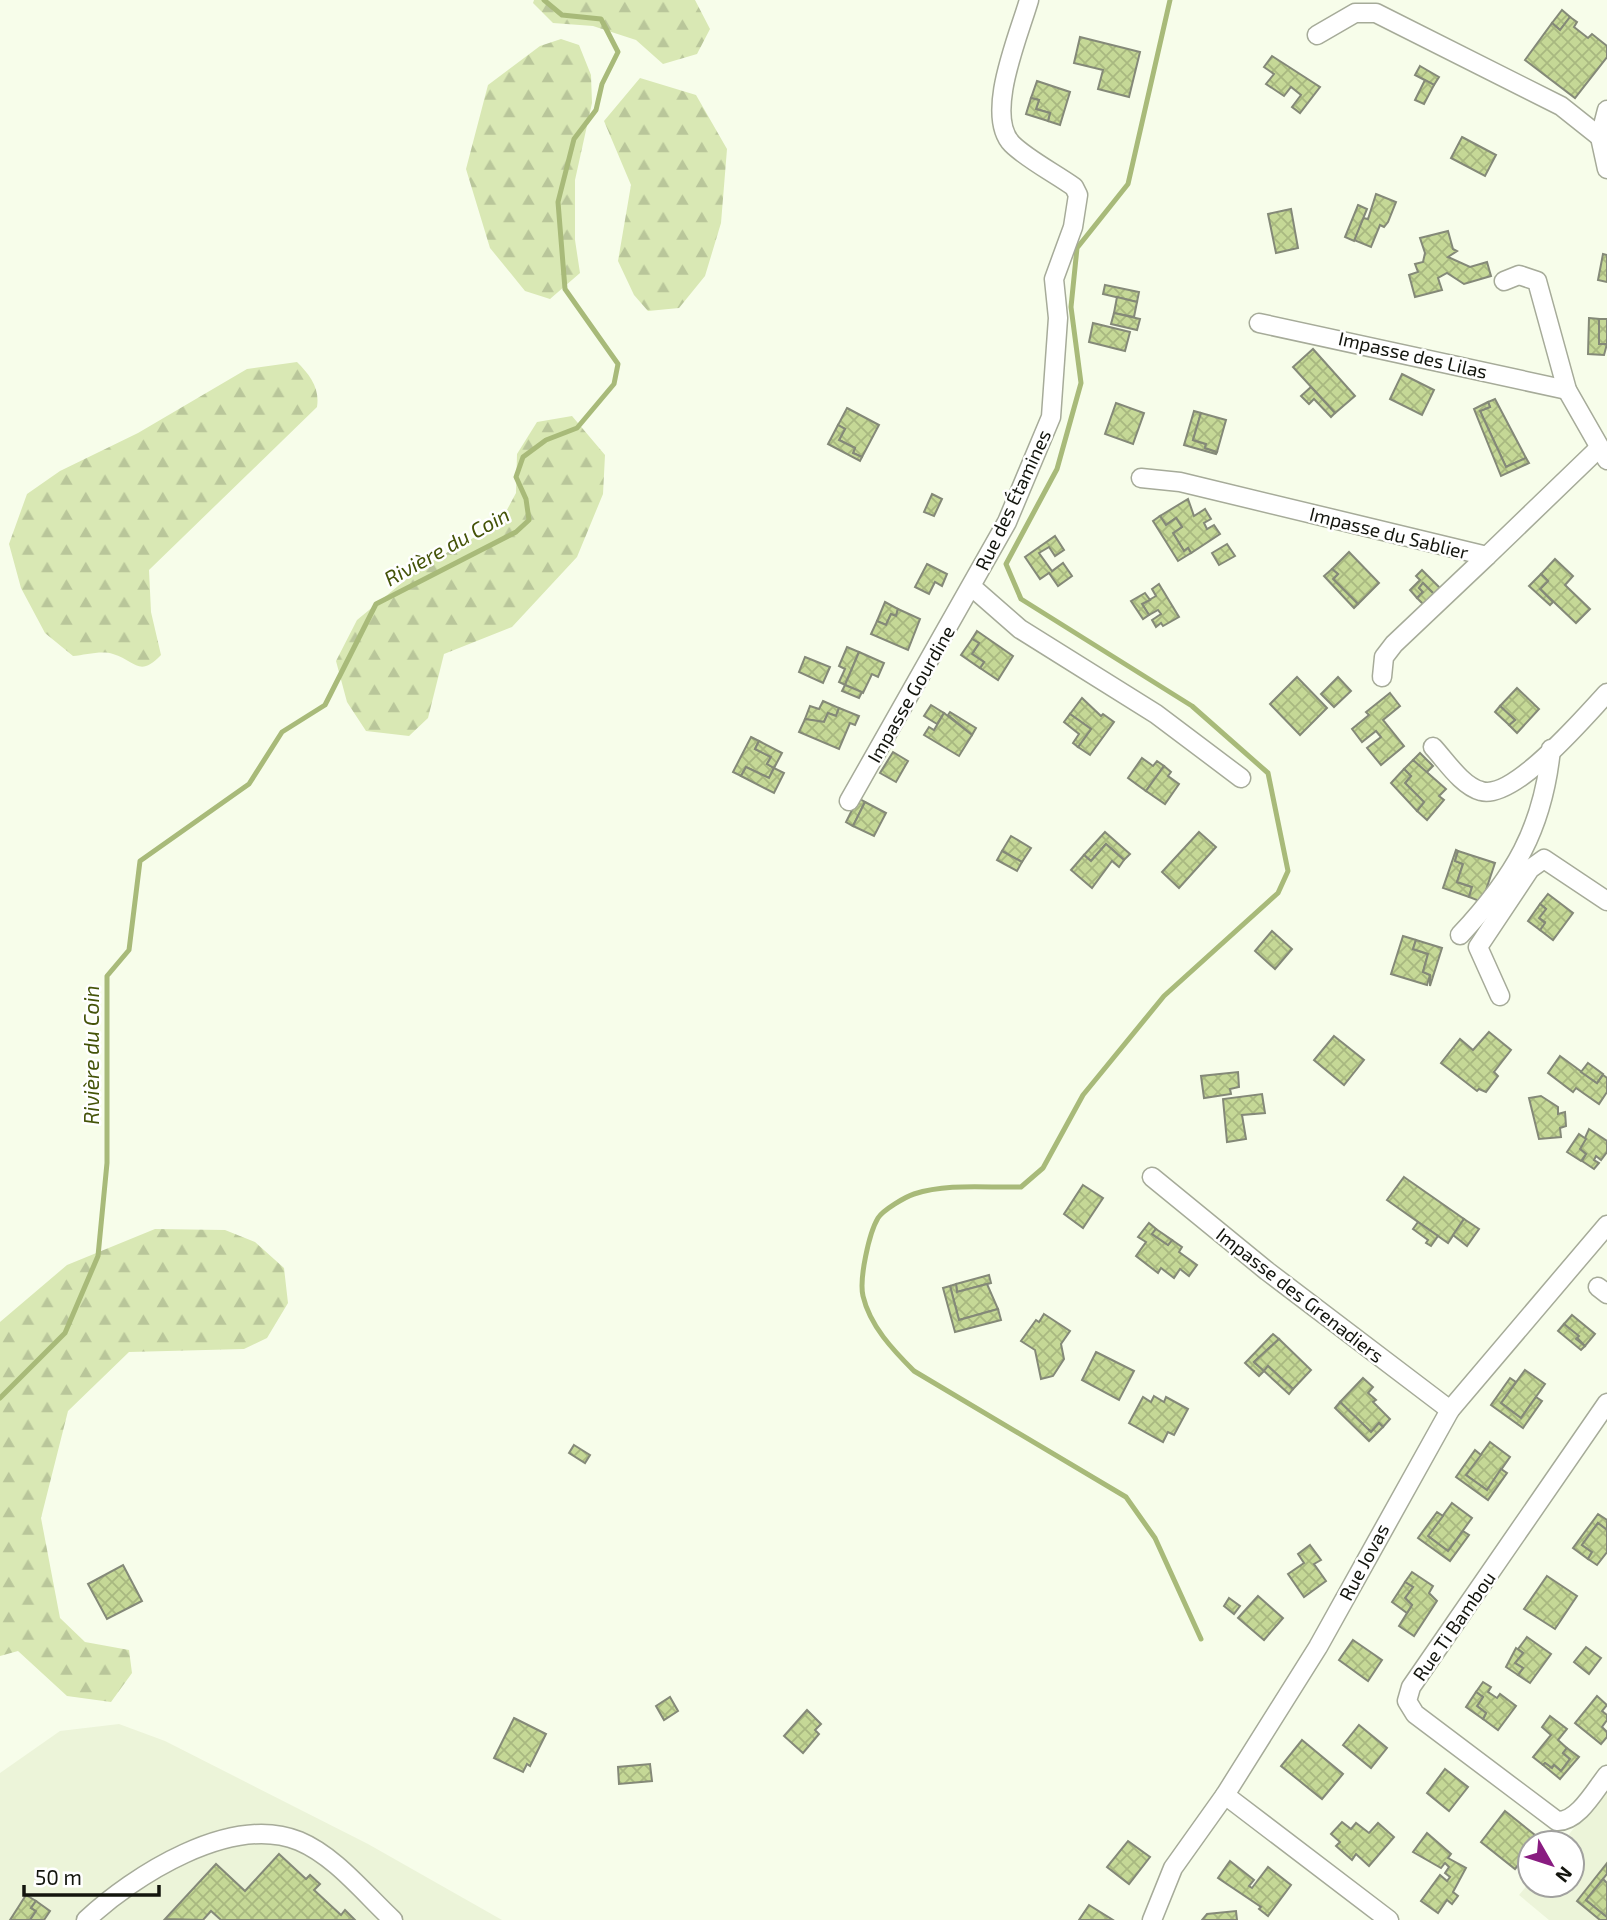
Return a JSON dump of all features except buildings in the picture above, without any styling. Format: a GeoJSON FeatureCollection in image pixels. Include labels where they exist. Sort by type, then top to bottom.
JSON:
{"type":"FeatureCollection","features":[{"type":"Feature","properties":{"kind":"street","name":"Rue des Étamines"},"geometry":{"type":"LineString","coordinates":[[1029,0],[1003,88],[999,116],[1013,145],[1074,187],[1078,195],[1073,227],[1054,279],[1058,318],[1051,418],[1026,481],[972,587],[1020,629],[1156,714],[1241,778]]}},
{"type":"Feature","properties":{"kind":"street"},"geometry":{"type":"LineString","coordinates":[[1317,35],[1355,13],[1376,13],[1561,106],[1600,137]]}},
{"type":"Feature","properties":{"kind":"street"},"geometry":{"type":"LineString","coordinates":[[1607,110],[1600,137],[1607,169]]}},
{"type":"Feature","properties":{"kind":"street"},"geometry":{"type":"LineString","coordinates":[[1504,281],[1519,275],[1537,281],[1567,390],[1603,455]]}},
{"type":"Feature","properties":{"kind":"street","name":"Impasse des Lilas"},"geometry":{"type":"LineString","coordinates":[[1259,323],[1567,390]]}},
{"type":"Feature","properties":{"kind":"street","name":"Impasse du Sablier"},"geometry":{"type":"LineString","coordinates":[[1141,478],[1180,482],[1487,556],[1603,455]]}},
{"type":"Feature","properties":{"kind":"street"},"geometry":{"type":"LineString","coordinates":[[1382,677],[1384,657],[1389,651],[1487,556]]}},
{"type":"Feature","properties":{"kind":"street","name":"Impasse Gourdine"},"geometry":{"type":"LineString","coordinates":[[849,801],[972,587]]}},
{"type":"Feature","properties":{"kind":"street"},"geometry":{"type":"LineString","coordinates":[[1433,747],[1466,782],[1482,792],[1496,791],[1516,782],[1607,693]]}},
{"type":"Feature","properties":{"kind":"street"},"geometry":{"type":"LineString","coordinates":[[1460,935],[1479,914],[1524,851],[1545,794],[1551,750]]}},
{"type":"Feature","properties":{"kind":"street"},"geometry":{"type":"LineString","coordinates":[[1500,996],[1478,947],[1530,869],[1544,859],[1607,901]]}},
{"type":"Feature","properties":{"kind":"street","name":"Impasse des Grenadiers"},"geometry":{"type":"LineString","coordinates":[[1152,1177],[1267,1271],[1450,1410]]}},
{"type":"Feature","properties":{"kind":"street","name":"Rue Jovas"},"geometry":{"type":"LineString","coordinates":[[1152,1920],[1174,1868],[1225,1796],[1318,1647],[1450,1410],[1607,1225]]}},
{"type":"Feature","properties":{"kind":"street","name":"Rue Ti Bambou"},"geometry":{"type":"LineString","coordinates":[[1607,1403],[1411,1687],[1407,1701],[1415,1714],[1557,1821],[1574,1815],[1607,1775]]}},
{"type":"Feature","properties":{"kind":"street"},"geometry":{"type":"LineString","coordinates":[[1225,1796],[1389,1920]]}},
{"type":"Feature","properties":{"kind":"street"},"geometry":{"type":"LineString","coordinates":[[86,1920],[111,1897],[197,1848],[253,1835],[298,1840],[325,1857],[393,1920]]}},
{"type":"Feature","properties":{"kind":"shaded area"},"geometry":{"type":"Polygon","coordinates":[[[119,1724],[165,1741],[368,1844],[502,1920],[0,1920],[0,1773],[60,1731],[119,1724]]]}},
{"type":"Feature","properties":{"kind":"shaded area"},"geometry":{"type":"Polygon","coordinates":[[[1607,1787],[1607,1920],[1549,1920],[1524,1899],[1586,1899],[1586,1829],[1573,1829],[1607,1787]]]}},
{"type":"Feature","properties":{"kind":"green space"},"geometry":{"type":"Polygon","coordinates":[[[534,0],[695,0],[710,29],[697,54],[663,64],[636,40],[593,26],[553,23],[533,3],[534,0]]]}},
{"type":"Feature","properties":{"kind":"green space"},"geometry":{"type":"Polygon","coordinates":[[[561,39],[579,45],[591,75],[592,103],[575,180],[575,240],[580,273],[550,299],[525,291],[490,248],[466,169],[488,85],[540,46],[561,39]]]}},
{"type":"Feature","properties":{"kind":"green space"},"geometry":{"type":"Polygon","coordinates":[[[640,78],[696,95],[727,149],[721,223],[705,276],[679,308],[648,311],[634,295],[618,261],[631,185],[604,121],[640,78]]]}},
{"type":"Feature","properties":{"kind":"green space"},"geometry":{"type":"Polygon","coordinates":[[[297,362],[313,382],[317,407],[149,570],[151,612],[161,655],[154,662],[142,667],[109,653],[73,656],[45,633],[21,588],[9,544],[27,494],[60,471],[138,433],[247,369],[297,362]]]}},
{"type":"Feature","properties":{"kind":"green space"},"geometry":{"type":"Polygon","coordinates":[[[572,416],[605,455],[603,494],[577,557],[512,627],[444,654],[428,718],[409,736],[366,731],[347,702],[336,661],[357,620],[421,567],[500,523],[516,493],[517,454],[537,422],[572,416]]]}},
{"type":"Feature","properties":{"kind":"green space"},"geometry":{"type":"Polygon","coordinates":[[[155,1229],[225,1230],[255,1242],[284,1268],[288,1303],[267,1338],[244,1349],[129,1352],[68,1411],[41,1518],[60,1618],[85,1642],[129,1650],[132,1673],[111,1702],[67,1696],[18,1651],[0,1656],[0,1322],[67,1265],[155,1229]]]}},
{"type":"Feature","properties":{"kind":"waterway","name":"Rivière du Coin"},"geometry":{"type":"LineString","coordinates":[[0,1398],[65,1333],[98,1256],[107,1163],[107,976],[129,950],[140,861],[249,784],[282,732],[325,705],[376,604],[516,532],[529,520],[526,499],[516,477],[523,457],[546,440],[577,428],[614,384],[618,364],[565,289],[558,202],[574,139],[596,110],[602,84],[618,52],[601,19],[562,15],[544,0]]}},
{"type":"Feature","properties":{"kind":"waterway"},"geometry":{"type":"LineString","coordinates":[[1170,0],[1128,184],[1077,248],[1071,307],[1081,383],[1057,469],[1006,564],[1021,599],[1192,706],[1268,773],[1288,871],[1278,893],[1164,996],[1083,1095],[1043,1168],[1021,1187],[940,1188],[914,1194],[894,1204],[878,1218],[871,1234],[862,1288],[866,1307],[877,1327],[890,1346],[914,1371],[1126,1497],[1155,1538],[1201,1639]]}}]}
